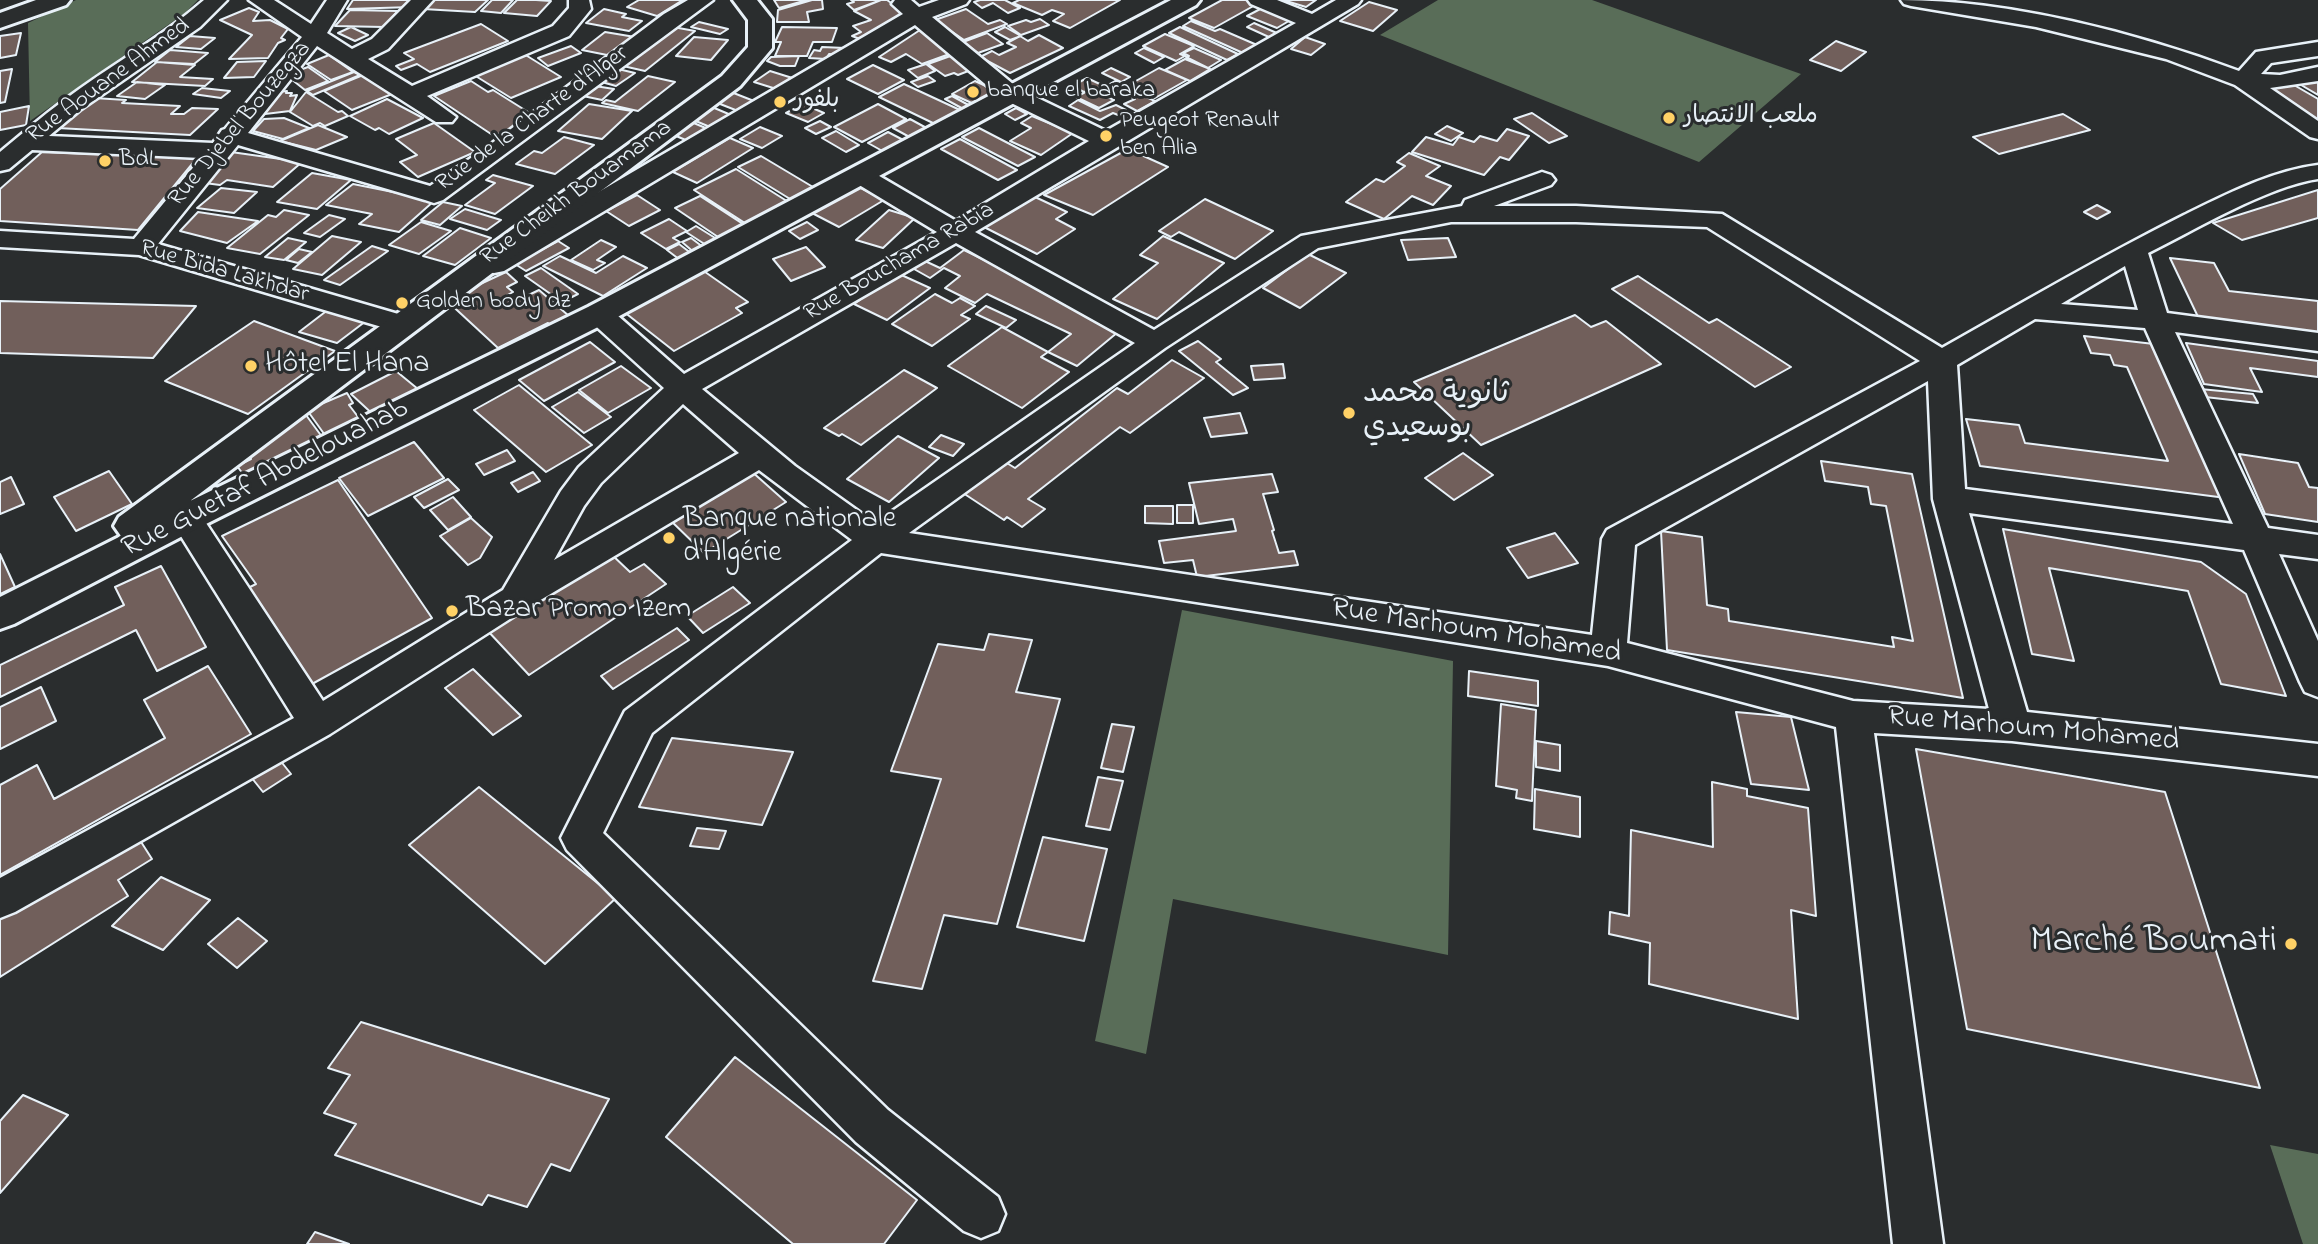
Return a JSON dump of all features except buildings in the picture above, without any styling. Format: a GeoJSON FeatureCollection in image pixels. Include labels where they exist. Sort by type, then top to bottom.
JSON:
{"type":"FeatureCollection","features":[{"type":"Feature","properties":{"kind":"main road"},"geometry":{"type":"LineString","coordinates":[[0,21],[58,0]]}},
{"type":"Feature","properties":{"kind":"main road","name":"Rue Cheikh Bouamama"},"geometry":{"type":"LineString","coordinates":[[179,507],[402,324],[731,81],[760,48],[760,19],[745,0]]}},
{"type":"Feature","properties":{"kind":"main road","name":"Rue Guetaf Abdelouahab"},"geometry":{"type":"LineString","coordinates":[[0,614],[44,592],[179,507],[599,314],[1188,0]]}},
{"type":"Feature","properties":{"kind":"street","name":"Rue Aouane Ahmed"},"geometry":{"type":"LineString","coordinates":[[0,164],[72,105],[192,22],[217,0]]}},
{"type":"Feature","properties":{"kind":"street"},"geometry":{"type":"LineString","coordinates":[[259,0],[444,117]]}},
{"type":"Feature","properties":{"kind":"street","name":"Rue Djebel Bouzegza"},"geometry":{"type":"LineString","coordinates":[[141,247],[315,35],[337,0]]}},
{"type":"Feature","properties":{"kind":"street"},"geometry":{"type":"LineString","coordinates":[[350,60],[380,44],[423,0]]}},
{"type":"Feature","properties":{"kind":"street"},"geometry":{"type":"LineString","coordinates":[[410,95],[561,30],[580,9],[579,0]]}},
{"type":"Feature","properties":{"kind":"street","name":"Rue de la Charte d'Alger"},"geometry":{"type":"LineString","coordinates":[[224,143],[434,195],[490,148],[703,0]]}},
{"type":"Feature","properties":{"kind":"street"},"geometry":{"type":"LineString","coordinates":[[898,0],[1011,94],[1107,141]]}},
{"type":"Feature","properties":{"kind":"street"},"geometry":{"type":"LineString","coordinates":[[437,299],[918,15],[959,0]]}},
{"type":"Feature","properties":{"kind":"street"},"geometry":{"type":"LineString","coordinates":[[1258,0],[1313,22]]}},
{"type":"Feature","properties":{"kind":"street","name":"Rue Bouchama Rabia"},"geometry":{"type":"LineString","coordinates":[[515,599],[572,499],[590,475],[681,388],[956,232],[1351,0]]}},
{"type":"Feature","properties":{"kind":"street"},"geometry":{"type":"LineString","coordinates":[[1910,0],[2049,24],[2173,54],[2243,80],[2318,132]]}},
{"type":"Feature","properties":{"kind":"street"},"geometry":{"type":"LineString","coordinates":[[2243,80],[2264,57],[2318,49]]}},
{"type":"Feature","properties":{"kind":"street"},"geometry":{"type":"LineString","coordinates":[[2243,80],[2280,82],[2318,75]]}},
{"type":"Feature","properties":{"kind":"street"},"geometry":{"type":"LineString","coordinates":[[26,142],[224,143]]}},
{"type":"Feature","properties":{"kind":"street"},"geometry":{"type":"LineString","coordinates":[[1608,653],[1619,539],[1942,361],[2134,250],[2222,206],[2296,175],[2318,172]]}},
{"type":"Feature","properties":{"kind":"street"},"geometry":{"type":"LineString","coordinates":[[860,174],[956,232],[1155,342]]}},
{"type":"Feature","properties":{"kind":"street"},"geometry":{"type":"LineString","coordinates":[[981,1214],[872,1126],[581,838],[638,722],[875,540],[1155,342],[1310,242],[1451,214],[1542,180]]}},
{"type":"Feature","properties":{"kind":"street"},"geometry":{"type":"LineString","coordinates":[[1451,214],[1576,214],[1713,219],[1942,361]]}},
{"type":"Feature","properties":{"kind":"street","name":"Rue Bida Lakhdar"},"geometry":{"type":"LineString","coordinates":[[0,239],[141,247],[402,324]]}},
{"type":"Feature","properties":{"kind":"street"},"geometry":{"type":"LineString","coordinates":[[2134,250],[2155,320],[2318,682]]}},
{"type":"Feature","properties":{"kind":"street"},"geometry":{"type":"LineString","coordinates":[[2032,310],[2155,320],[2318,342]]}},
{"type":"Feature","properties":{"kind":"street","name":"Rue Marhoum Mohamed"},"geometry":{"type":"LineString","coordinates":[[599,314],[681,388],[761,454],[875,540],[1608,653],[1853,716],[2012,726],[2318,760]]}},
{"type":"Feature","properties":{"kind":"street"},"geometry":{"type":"LineString","coordinates":[[1942,361],[1949,499],[2012,726]]}},
{"type":"Feature","properties":{"kind":"street"},"geometry":{"type":"LineString","coordinates":[[0,899],[317,723],[515,599],[761,454]]}},
{"type":"Feature","properties":{"kind":"street"},"geometry":{"type":"LineString","coordinates":[[1949,499],[2318,547]]}},
{"type":"Feature","properties":{"kind":"street"},"geometry":{"type":"LineString","coordinates":[[179,507],[317,723]]}},
{"type":"Feature","properties":{"kind":"street"},"geometry":{"type":"LineString","coordinates":[[1853,716],[1918,1244]]}},
{"type":"Feature","properties":{"kind":"green space"},"geometry":{"type":"Polygon","coordinates":[[[76,0],[198,0],[185,13],[30,121],[28,23],[76,0]]]}},
{"type":"Feature","properties":{"kind":"green space","name":"ملعب الانتصار"},"geometry":{"type":"Polygon","coordinates":[[[1438,0],[1592,0],[1801,74],[1699,162],[1380,35],[1438,0]]]}},
{"type":"Feature","properties":{"kind":"green space"},"geometry":{"type":"Polygon","coordinates":[[[1182,610],[1453,661],[1448,955],[1173,899],[1146,1054],[1095,1041],[1182,610]]]}},
{"type":"Feature","properties":{"kind":"green space"},"geometry":{"type":"Polygon","coordinates":[[[2270,1145],[2318,1154],[2318,1244],[2303,1244],[2270,1145]]]}},
{"type":"Feature","properties":{"kind":"place","name":"banque el baraka"},"geometry":{"type":"Point","coordinates":[973,92]}},
{"type":"Feature","properties":{"kind":"place","name":"بلفور"},"geometry":{"type":"Point","coordinates":[780,102]}},
{"type":"Feature","properties":{"kind":"place","name":"ملعب الانتصار"},"geometry":{"type":"Point","coordinates":[1669,118]}},
{"type":"Feature","properties":{"kind":"place","name":"Peugeot Renault ben Alia"},"geometry":{"type":"Point","coordinates":[1106,136]}},
{"type":"Feature","properties":{"kind":"place","name":"BdL"},"geometry":{"type":"Point","coordinates":[105,161]}},
{"type":"Feature","properties":{"kind":"place","name":"Golden body dz"},"geometry":{"type":"Point","coordinates":[402,303]}},
{"type":"Feature","properties":{"kind":"place","name":"Hôtel El Hana"},"geometry":{"type":"Point","coordinates":[251,366]}},
{"type":"Feature","properties":{"kind":"place","name":"ثانوية محمد بوسعيدي"},"geometry":{"type":"Point","coordinates":[1349,413]}},
{"type":"Feature","properties":{"kind":"place","name":"Banque nationale d'Algérie"},"geometry":{"type":"Point","coordinates":[669,538]}},
{"type":"Feature","properties":{"kind":"place","name":"Bazar Promo Izem"},"geometry":{"type":"Point","coordinates":[452,611]}},
{"type":"Feature","properties":{"kind":"place","name":"Marché Boumati"},"geometry":{"type":"Point","coordinates":[2291,944]}}]}
